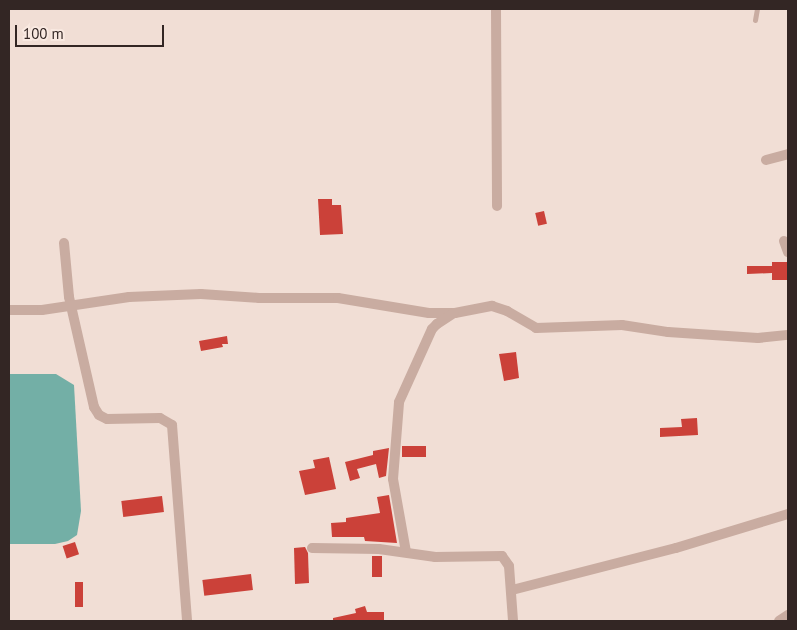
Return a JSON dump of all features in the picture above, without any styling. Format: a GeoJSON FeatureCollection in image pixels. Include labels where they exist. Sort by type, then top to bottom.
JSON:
{"type":"FeatureCollection","features":[{"type":"Feature","properties":{"kind":"street"},"geometry":{"type":"LineString","coordinates":[[496,9],[497,206]]}},
{"type":"Feature","properties":{"kind":"street"},"geometry":{"type":"LineString","coordinates":[[766,160],[788,154]]}},
{"type":"Feature","properties":{"kind":"street"},"geometry":{"type":"LineString","coordinates":[[784,241],[788,252]]}},
{"type":"Feature","properties":{"kind":"street"},"geometry":{"type":"LineString","coordinates":[[64,243],[71,304],[86,379],[94,407],[100,415],[107,419],[160,418],[172,425],[186,621]]}},
{"type":"Feature","properties":{"kind":"street"},"geometry":{"type":"LineString","coordinates":[[9,310],[42,310],[71,304],[129,297],[201,294],[259,298],[338,298],[429,313],[455,313],[492,306],[507,310],[536,328],[546,329],[622,325],[668,332],[758,338],[788,335]]}},
{"type":"Feature","properties":{"kind":"street"},"geometry":{"type":"LineString","coordinates":[[406,552],[393,479],[399,402],[432,329],[455,313]]}},
{"type":"Feature","properties":{"kind":"street"},"geometry":{"type":"LineString","coordinates":[[512,590],[676,548],[788,514]]}},
{"type":"Feature","properties":{"kind":"street"},"geometry":{"type":"LineString","coordinates":[[312,548],[358,548],[406,552],[435,558],[502,556],[509,566],[514,621]]}},
{"type":"Feature","properties":{"kind":"street"},"geometry":{"type":"LineString","coordinates":[[780,621],[788,615]]}},
{"type":"Feature","properties":{"kind":"lane"},"geometry":{"type":"LineString","coordinates":[[755,20],[757,9]]}},
{"type":"Feature","properties":{"kind":"water"},"geometry":{"type":"Polygon","coordinates":[[[9,374],[56,374],[74,385],[81,511],[77,535],[68,541],[55,544],[9,544],[9,374]]]}},
{"type":"Feature","properties":{"kind":"building"},"geometry":{"type":"Polygon","coordinates":[[[318,199],[332,199],[332,205],[341,205],[343,234],[320,235],[318,199]]]}},
{"type":"Feature","properties":{"kind":"building"},"geometry":{"type":"Polygon","coordinates":[[[544,211],[547,224],[538,226],[535,213],[544,211]]]}},
{"type":"Feature","properties":{"kind":"building"},"geometry":{"type":"Polygon","coordinates":[[[772,262],[788,262],[788,280],[772,280],[772,273],[747,274],[747,266],[772,266],[772,262]]]}},
{"type":"Feature","properties":{"kind":"building"},"geometry":{"type":"Polygon","coordinates":[[[227,336],[228,344],[222,344],[223,347],[201,351],[199,341],[227,336]]]}},
{"type":"Feature","properties":{"kind":"building"},"geometry":{"type":"Polygon","coordinates":[[[516,352],[519,378],[504,381],[499,354],[516,352]]]}},
{"type":"Feature","properties":{"kind":"building"},"geometry":{"type":"Polygon","coordinates":[[[697,418],[698,435],[660,437],[660,428],[682,427],[681,419],[697,418]]]}},
{"type":"Feature","properties":{"kind":"building"},"geometry":{"type":"Polygon","coordinates":[[[402,446],[426,446],[426,457],[402,457],[402,446]]]}},
{"type":"Feature","properties":{"kind":"building"},"geometry":{"type":"Polygon","coordinates":[[[389,448],[386,476],[379,478],[376,464],[357,469],[360,478],[350,481],[345,462],[373,455],[373,451],[389,448]]]}},
{"type":"Feature","properties":{"kind":"building"},"geometry":{"type":"Polygon","coordinates":[[[329,457],[336,489],[305,495],[299,471],[315,468],[313,460],[329,457]]]}},
{"type":"Feature","properties":{"kind":"building"},"geometry":{"type":"Polygon","coordinates":[[[389,495],[397,543],[365,541],[364,537],[332,537],[331,523],[346,522],[346,518],[380,513],[377,497],[389,495]]]}},
{"type":"Feature","properties":{"kind":"building"},"geometry":{"type":"Polygon","coordinates":[[[162,496],[164,512],[123,517],[121,501],[162,496]]]}},
{"type":"Feature","properties":{"kind":"building"},"geometry":{"type":"Polygon","coordinates":[[[75,542],[79,554],[67,558],[63,546],[75,542]]]}},
{"type":"Feature","properties":{"kind":"building"},"geometry":{"type":"Polygon","coordinates":[[[305,547],[308,553],[309,583],[295,584],[294,548],[305,547]]]}},
{"type":"Feature","properties":{"kind":"building"},"geometry":{"type":"Polygon","coordinates":[[[372,556],[382,556],[382,577],[372,577],[372,556]]]}},
{"type":"Feature","properties":{"kind":"building"},"geometry":{"type":"Polygon","coordinates":[[[251,574],[253,590],[204,596],[202,580],[251,574]]]}},
{"type":"Feature","properties":{"kind":"building"},"geometry":{"type":"Polygon","coordinates":[[[75,582],[83,582],[83,607],[75,607],[75,582]]]}},
{"type":"Feature","properties":{"kind":"building"},"geometry":{"type":"Polygon","coordinates":[[[365,606],[367,612],[384,612],[384,621],[333,621],[333,618],[356,613],[355,609],[365,606]]]}}]}
